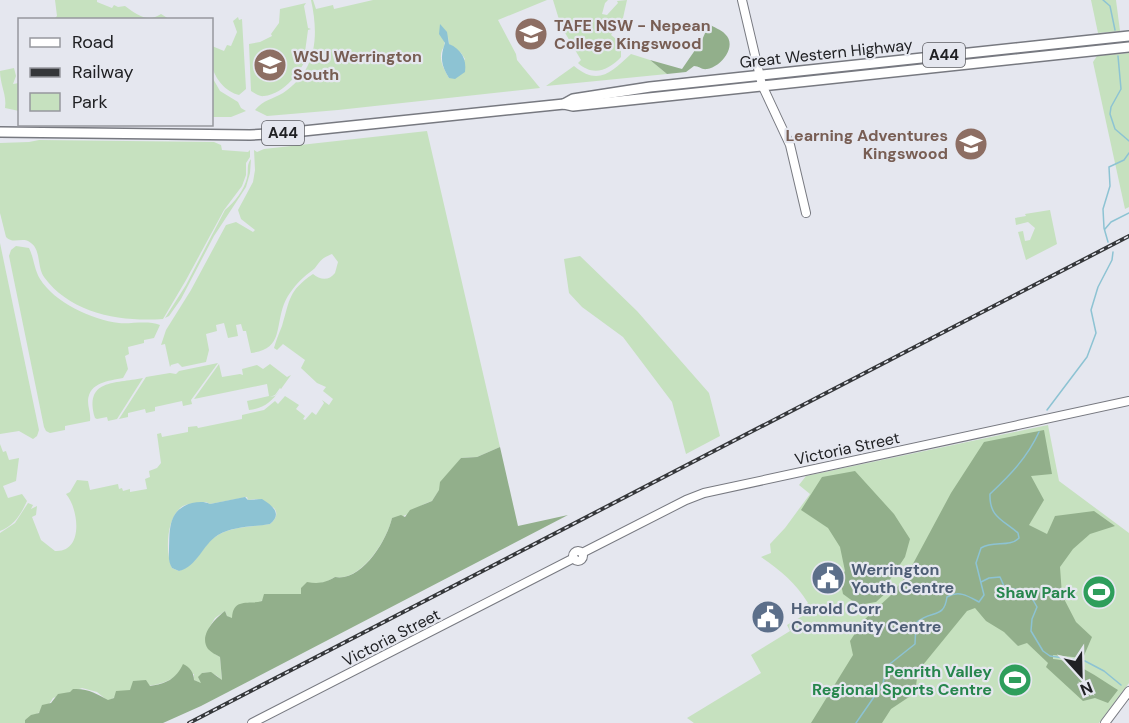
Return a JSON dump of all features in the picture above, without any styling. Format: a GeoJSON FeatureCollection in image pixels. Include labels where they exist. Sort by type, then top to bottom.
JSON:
{"type":"FeatureCollection","features":[{"type":"Feature","properties":{"kind":"highway","name":"Great Western Highway"},"geometry":{"type":"LineString","coordinates":[[761,80],[1129,36]]}},
{"type":"Feature","properties":{"kind":"highway","name":"Great Western Highway"},"geometry":{"type":"LineString","coordinates":[[2,133],[250,135],[356,127],[564,104],[573,99],[650,87],[761,80],[1129,47]]}},
{"type":"Feature","properties":{"kind":"street"},"geometry":{"type":"LineString","coordinates":[[742,0],[761,80],[790,145],[806,213]]}},
{"type":"Feature","properties":{"kind":"street","name":"Victoria Street"},"geometry":{"type":"LineString","coordinates":[[252,723],[573,558],[580,560],[582,553],[704,493],[1129,401]]}},
{"type":"Feature","properties":{"kind":"street"},"geometry":{"type":"LineString","coordinates":[[1106,723],[1129,691]]}},
{"type":"Feature","properties":{"kind":"green space"},"geometry":{"type":"Polygon","coordinates":[[[55,0],[97,0],[112,8],[114,5],[125,6],[147,18],[55,18],[57,16],[55,0]]]}},
{"type":"Feature","properties":{"kind":"green space"},"geometry":{"type":"Polygon","coordinates":[[[311,0],[316,9],[333,5],[334,9],[373,0],[547,0],[498,20],[517,60],[540,88],[267,116],[255,110],[283,93],[303,74],[313,52],[315,27],[311,0]],[[448,37],[444,40],[441,57],[449,78],[465,59],[449,44],[448,37]]]}},
{"type":"Feature","properties":{"kind":"green space"},"geometry":{"type":"Polygon","coordinates":[[[553,0],[608,0],[602,14],[607,15],[618,3],[617,1],[627,0],[623,18],[611,35],[621,43],[621,57],[606,68],[595,71],[578,63],[581,60],[561,26],[553,0]]]}},
{"type":"Feature","properties":{"kind":"green space"},"geometry":{"type":"Polygon","coordinates":[[[1091,0],[1116,0],[1120,31],[1098,33],[1091,0]]]}},
{"type":"Feature","properties":{"kind":"green space"},"geometry":{"type":"Polygon","coordinates":[[[306,3],[304,6],[308,28],[311,29],[308,30],[305,52],[309,53],[306,60],[297,74],[279,91],[262,96],[257,95],[251,91],[249,44],[272,36],[271,34],[279,23],[280,9],[306,3]]]}},
{"type":"Feature","properties":{"kind":"green space"},"geometry":{"type":"Polygon","coordinates":[[[161,14],[167,18],[152,18],[156,17],[161,14]]]}},
{"type":"Feature","properties":{"kind":"green space"},"geometry":{"type":"Polygon","coordinates":[[[238,17],[239,20],[242,19],[246,89],[239,95],[226,88],[213,71],[213,46],[224,51],[227,45],[231,46],[237,32],[233,21],[238,17]]]}},
{"type":"Feature","properties":{"kind":"green space"},"geometry":{"type":"Polygon","coordinates":[[[709,24],[723,32],[729,39],[729,50],[718,64],[705,69],[694,66],[686,72],[667,74],[650,60],[682,69],[702,40],[709,24]]]}},
{"type":"Feature","properties":{"kind":"green space"},"geometry":{"type":"Polygon","coordinates":[[[1129,53],[1129,207],[1125,209],[1093,62],[1097,56],[1129,53]]]}},
{"type":"Feature","properties":{"kind":"green space"},"geometry":{"type":"Polygon","coordinates":[[[631,54],[650,60],[667,74],[546,86],[574,66],[591,75],[605,74],[631,54]]]}},
{"type":"Feature","properties":{"kind":"green space"},"geometry":{"type":"Polygon","coordinates":[[[14,68],[16,76],[13,84],[18,83],[18,111],[5,108],[0,71],[14,68]]]}},
{"type":"Feature","properties":{"kind":"green space"},"geometry":{"type":"Polygon","coordinates":[[[213,79],[220,91],[238,102],[246,111],[231,117],[213,117],[213,79]]]}},
{"type":"Feature","properties":{"kind":"green space"},"geometry":{"type":"Polygon","coordinates":[[[427,131],[500,447],[477,457],[461,458],[432,501],[409,514],[392,518],[379,548],[354,573],[316,584],[302,594],[265,594],[263,600],[232,619],[225,611],[215,618],[209,628],[215,654],[220,657],[222,681],[214,674],[202,673],[202,684],[194,680],[194,674],[179,672],[163,683],[131,690],[108,701],[97,692],[82,688],[53,698],[41,711],[25,720],[25,723],[0,723],[0,533],[15,523],[28,503],[33,505],[31,509],[37,506],[36,515],[32,517],[41,540],[55,551],[64,550],[75,538],[76,519],[66,494],[70,492],[77,480],[88,481],[90,490],[118,484],[119,489],[122,488],[123,491],[147,489],[145,479],[150,477],[149,471],[157,468],[161,463],[157,434],[161,433],[162,437],[188,432],[188,427],[197,426],[198,428],[242,419],[242,415],[264,410],[275,401],[278,404],[285,396],[299,405],[296,409],[305,416],[303,419],[305,420],[312,412],[316,415],[324,403],[322,400],[329,405],[333,399],[323,391],[326,387],[317,383],[301,368],[305,360],[283,344],[277,350],[274,348],[294,291],[313,274],[324,279],[333,276],[338,262],[332,254],[322,260],[290,293],[284,304],[273,342],[261,351],[251,353],[246,331],[243,331],[241,324],[236,325],[238,336],[228,338],[224,323],[216,325],[217,331],[206,334],[209,350],[206,362],[182,367],[178,363],[170,367],[165,344],[161,345],[166,330],[191,290],[226,225],[236,222],[253,232],[255,230],[241,219],[238,210],[253,182],[254,150],[257,152],[264,149],[427,131]],[[247,497],[210,504],[206,502],[191,504],[177,511],[168,535],[168,553],[172,568],[179,571],[189,565],[210,541],[223,532],[270,524],[273,521],[276,515],[274,508],[257,499],[248,500],[247,497]]]}},
{"type":"Feature","properties":{"kind":"green space"},"geometry":{"type":"Polygon","coordinates":[[[39,140],[214,142],[221,145],[222,150],[248,152],[250,150],[242,186],[224,210],[163,319],[114,317],[68,300],[44,277],[34,246],[25,240],[12,240],[6,237],[0,213],[0,143],[39,140]]]}},
{"type":"Feature","properties":{"kind":"green space"},"geometry":{"type":"Polygon","coordinates":[[[251,159],[246,187],[214,236],[181,299],[165,318],[186,285],[225,210],[236,200],[246,182],[251,159]]]}},
{"type":"Feature","properties":{"kind":"green space"},"geometry":{"type":"Polygon","coordinates":[[[1050,210],[1057,244],[1026,260],[1018,232],[1023,231],[1025,241],[1030,240],[1035,228],[1028,222],[1016,225],[1015,218],[1050,210]]]}},
{"type":"Feature","properties":{"kind":"green space"},"geometry":{"type":"Polygon","coordinates":[[[0,243],[39,430],[33,439],[19,431],[0,434],[0,243]]]}},
{"type":"Feature","properties":{"kind":"green space"},"geometry":{"type":"Polygon","coordinates":[[[16,246],[29,248],[40,279],[54,295],[64,302],[86,314],[108,321],[160,325],[154,338],[128,347],[129,354],[125,356],[128,369],[123,378],[106,382],[92,390],[88,401],[90,421],[65,426],[65,430],[50,433],[44,427],[9,256],[11,250],[16,246]]]}},
{"type":"Feature","properties":{"kind":"green space"},"geometry":{"type":"Polygon","coordinates":[[[580,256],[637,311],[709,393],[720,436],[686,454],[672,402],[623,337],[582,307],[569,293],[564,259],[580,256]]]}},
{"type":"Feature","properties":{"kind":"green space"},"geometry":{"type":"Polygon","coordinates":[[[218,363],[191,400],[192,404],[183,406],[182,401],[155,407],[155,411],[146,413],[145,409],[128,413],[128,417],[119,419],[146,377],[176,374],[179,371],[218,363]]]}},
{"type":"Feature","properties":{"kind":"green space"},"geometry":{"type":"Polygon","coordinates":[[[219,364],[222,377],[243,375],[242,369],[257,365],[263,369],[270,364],[287,377],[291,375],[281,389],[270,397],[275,396],[280,390],[274,398],[255,409],[249,410],[247,401],[269,396],[267,384],[194,399],[219,364]]]}},
{"type":"Feature","properties":{"kind":"green space"},"geometry":{"type":"Polygon","coordinates":[[[143,378],[117,419],[108,421],[107,417],[95,418],[93,405],[94,396],[98,390],[112,383],[143,378]]]}},
{"type":"Feature","properties":{"kind":"green space"},"geometry":{"type":"Polygon","coordinates":[[[1048,425],[1059,481],[1129,533],[1129,683],[1099,723],[694,723],[687,718],[761,673],[751,655],[790,631],[787,625],[806,614],[802,607],[808,603],[798,589],[761,557],[771,553],[770,544],[810,494],[799,485],[806,476],[1048,425]]]}},
{"type":"Feature","properties":{"kind":"green space"},"geometry":{"type":"Polygon","coordinates":[[[1044,430],[1052,474],[1031,476],[1044,500],[1029,525],[1047,534],[1055,516],[1094,511],[1115,526],[1090,534],[1073,549],[1060,567],[1062,595],[1076,622],[1092,637],[1083,658],[1053,655],[1053,659],[1079,666],[1118,690],[1108,703],[1095,698],[1083,701],[1046,667],[1048,663],[1027,643],[1018,646],[1004,632],[986,621],[975,608],[967,611],[918,671],[915,693],[891,709],[882,723],[811,723],[853,655],[850,641],[864,620],[890,596],[907,575],[951,493],[984,442],[1044,430]]]}},
{"type":"Feature","properties":{"kind":"green space"},"geometry":{"type":"Polygon","coordinates":[[[0,444],[9,460],[19,458],[16,481],[3,486],[8,498],[22,494],[27,501],[16,519],[0,531],[0,444]]]}},
{"type":"Feature","properties":{"kind":"green space"},"geometry":{"type":"Polygon","coordinates":[[[500,447],[518,526],[568,515],[201,706],[163,723],[25,723],[31,715],[39,713],[42,705],[51,703],[58,694],[70,692],[73,689],[83,689],[108,700],[114,698],[116,691],[130,690],[133,681],[146,680],[150,686],[166,682],[174,677],[183,664],[191,671],[194,680],[201,683],[198,677],[202,673],[211,672],[222,680],[220,657],[208,649],[205,644],[209,627],[221,614],[225,611],[227,616],[232,618],[235,607],[239,604],[262,601],[264,594],[301,594],[301,588],[307,582],[328,581],[335,577],[345,577],[355,573],[372,558],[379,548],[392,518],[401,515],[405,517],[410,510],[432,501],[439,490],[440,482],[461,458],[477,457],[500,447]]]}},
{"type":"Feature","properties":{"kind":"green space"},"geometry":{"type":"Polygon","coordinates":[[[855,471],[894,514],[910,539],[905,557],[889,581],[888,591],[876,602],[858,605],[843,594],[840,579],[845,571],[840,547],[828,528],[801,510],[822,477],[855,471]]]}},
{"type":"Feature","properties":{"kind":"water"},"geometry":{"type":"Polygon","coordinates":[[[440,24],[447,32],[449,44],[457,49],[464,59],[465,72],[455,79],[449,78],[444,69],[442,53],[445,43],[439,34],[440,24]]]}},
{"type":"Feature","properties":{"kind":"water"},"geometry":{"type":"Polygon","coordinates":[[[245,497],[248,500],[262,499],[269,504],[276,513],[274,520],[270,524],[224,532],[208,544],[191,565],[179,571],[172,568],[169,557],[170,529],[178,511],[192,503],[210,504],[245,497]]]}},
{"type":"Feature","properties":{"kind":"waterway"},"geometry":{"type":"LineString","coordinates":[[1103,0],[1110,6],[1115,30]]}},
{"type":"Feature","properties":{"kind":"waterway"},"geometry":{"type":"LineString","coordinates":[[1118,56],[1121,89],[1111,107],[1110,114],[1115,129],[1129,141]]}},
{"type":"Feature","properties":{"kind":"waterway"},"geometry":{"type":"LineString","coordinates":[[1108,242],[1104,228],[1103,209],[1110,186],[1109,167],[1124,160],[1129,153]]}},
{"type":"Feature","properties":{"kind":"waterway"},"geometry":{"type":"LineString","coordinates":[[1105,229],[1111,222],[1129,213]]}},
{"type":"Feature","properties":{"kind":"waterway"},"geometry":{"type":"LineString","coordinates":[[1047,410],[1087,357],[1096,333],[1091,310],[1098,287],[1112,260],[1113,252]]}},
{"type":"Feature","properties":{"kind":"waterway"},"geometry":{"type":"LineString","coordinates":[[856,723],[883,684],[886,667],[915,644],[916,623],[940,612],[947,597],[951,595],[963,595],[979,602],[984,595],[976,563],[981,548],[991,544],[1011,543],[1019,538],[1018,533],[994,513],[990,494],[1018,466],[1039,432]]}},
{"type":"Feature","properties":{"kind":"waterway"},"geometry":{"type":"LineString","coordinates":[[981,582],[989,578],[1000,577],[1004,586],[1026,591],[1037,607],[1032,619],[1031,631],[1043,651],[1050,656],[1085,661],[1104,671],[1121,685]]}},
{"type":"Feature","properties":{"kind":"railway"},"geometry":{"type":"LineString","coordinates":[[189,723],[1129,236]]}},
{"type":"Feature","properties":{"kind":"place","name":"TAFE NSW - Nepean College Kingswood"},"geometry":{"type":"Point","coordinates":[531,34]}},
{"type":"Feature","properties":{"kind":"place","name":"WSU Werrington South"},"geometry":{"type":"Point","coordinates":[270,65]}},
{"type":"Feature","properties":{"kind":"place","name":"Learning Adventures Kingswood"},"geometry":{"type":"Point","coordinates":[971,144]}},
{"type":"Feature","properties":{"kind":"place","name":"Werrington Youth Centre"},"geometry":{"type":"Point","coordinates":[828,578]}},
{"type":"Feature","properties":{"kind":"place","name":"Shaw Park"},"geometry":{"type":"Point","coordinates":[1099,592]}},
{"type":"Feature","properties":{"kind":"place","name":"Harold Corr Community Centre"},"geometry":{"type":"Point","coordinates":[768,617]}},
{"type":"Feature","properties":{"kind":"place","name":"Penrith Valley Regional Sports Centre"},"geometry":{"type":"Point","coordinates":[1015,680]}}]}
